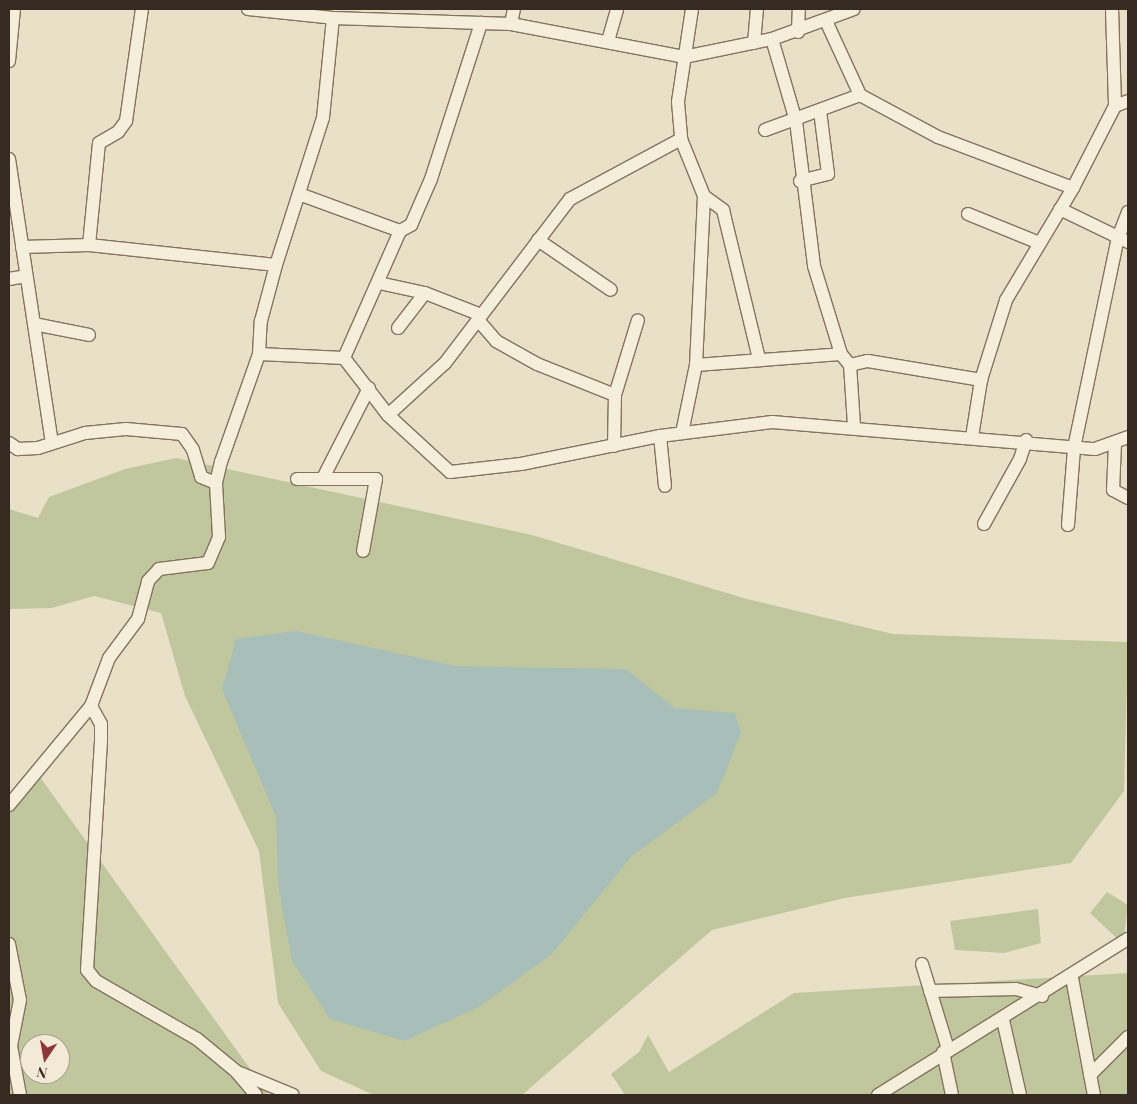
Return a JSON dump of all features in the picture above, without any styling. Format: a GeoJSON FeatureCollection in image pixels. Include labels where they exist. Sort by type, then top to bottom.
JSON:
{"type":"FeatureCollection","features":[{"type":"Feature","properties":{"kind":"street"},"geometry":{"type":"LineString","coordinates":[[9,61],[14,9]]}},
{"type":"Feature","properties":{"kind":"street"},"geometry":{"type":"LineString","coordinates":[[89,245],[99,144],[118,132],[126,121],[142,9]]}},
{"type":"Feature","properties":{"kind":"street"},"geometry":{"type":"LineString","coordinates":[[248,9],[333,18],[395,14],[511,24],[684,57],[798,32],[854,9]]}},
{"type":"Feature","properties":{"kind":"street"},"geometry":{"type":"LineString","coordinates":[[511,24],[514,9]]}},
{"type":"Feature","properties":{"kind":"street"},"geometry":{"type":"LineString","coordinates":[[608,41],[617,9]]}},
{"type":"Feature","properties":{"kind":"street"},"geometry":{"type":"LineString","coordinates":[[682,433],[696,365],[704,196],[681,138],[678,102],[692,9]]}},
{"type":"Feature","properties":{"kind":"street"},"geometry":{"type":"LineString","coordinates":[[754,43],[757,9]]}},
{"type":"Feature","properties":{"kind":"street"},"geometry":{"type":"LineString","coordinates":[[798,32],[799,9]]}},
{"type":"Feature","properties":{"kind":"street"},"geometry":{"type":"LineString","coordinates":[[972,437],[981,380],[1006,300],[1037,242],[1073,188],[1115,106],[1112,9]]}},
{"type":"Feature","properties":{"kind":"street"},"geometry":{"type":"LineString","coordinates":[[9,805],[91,706],[109,658],[138,619],[148,581],[159,569],[208,563],[219,537],[216,483],[259,354],[261,320],[276,265],[324,118],[333,18]]}},
{"type":"Feature","properties":{"kind":"street"},"geometry":{"type":"LineString","coordinates":[[826,21],[860,95],[938,137],[1073,188]]}},
{"type":"Feature","properties":{"kind":"street"},"geometry":{"type":"LineString","coordinates":[[344,358],[379,283],[400,231],[411,225],[432,179],[481,22]]}},
{"type":"Feature","properties":{"kind":"street"},"geometry":{"type":"LineString","coordinates":[[772,39],[796,121],[800,181],[818,284],[841,354],[850,365],[854,426]]}},
{"type":"Feature","properties":{"kind":"street"},"geometry":{"type":"LineString","coordinates":[[765,130],[796,121],[860,95]]}},
{"type":"Feature","properties":{"kind":"street"},"geometry":{"type":"LineString","coordinates":[[1115,106],[1128,101]]}},
{"type":"Feature","properties":{"kind":"street"},"geometry":{"type":"LineString","coordinates":[[800,181],[828,174],[820,111]]}},
{"type":"Feature","properties":{"kind":"street"},"geometry":{"type":"LineString","coordinates":[[388,415],[444,363],[570,199],[681,138]]}},
{"type":"Feature","properties":{"kind":"street"},"geometry":{"type":"LineString","coordinates":[[9,159],[52,443]]}},
{"type":"Feature","properties":{"kind":"street"},"geometry":{"type":"LineString","coordinates":[[299,194],[400,231]]}},
{"type":"Feature","properties":{"kind":"street"},"geometry":{"type":"LineString","coordinates":[[704,196],[722,210],[759,359]]}},
{"type":"Feature","properties":{"kind":"street"},"geometry":{"type":"LineString","coordinates":[[1060,209],[1123,240]]}},
{"type":"Feature","properties":{"kind":"street"},"geometry":{"type":"LineString","coordinates":[[1068,524],[1074,448],[1128,212]]}},
{"type":"Feature","properties":{"kind":"street"},"geometry":{"type":"LineString","coordinates":[[968,214],[1037,242]]}},
{"type":"Feature","properties":{"kind":"street"},"geometry":{"type":"LineString","coordinates":[[538,240],[611,290]]}},
{"type":"Feature","properties":{"kind":"street"},"geometry":{"type":"LineString","coordinates":[[22,247],[89,245],[276,265]]}},
{"type":"Feature","properties":{"kind":"street"},"geometry":{"type":"LineString","coordinates":[[9,279],[26,276]]}},
{"type":"Feature","properties":{"kind":"street"},"geometry":{"type":"LineString","coordinates":[[379,283],[425,293],[479,317],[496,340],[537,364],[615,396]]}},
{"type":"Feature","properties":{"kind":"street"},"geometry":{"type":"LineString","coordinates":[[398,328],[425,293]]}},
{"type":"Feature","properties":{"kind":"street"},"geometry":{"type":"LineString","coordinates":[[614,446],[615,396],[638,320]]}},
{"type":"Feature","properties":{"kind":"street"},"geometry":{"type":"LineString","coordinates":[[34,324],[89,335]]}},
{"type":"Feature","properties":{"kind":"street"},"geometry":{"type":"LineString","coordinates":[[259,354],[344,358],[388,415],[450,472],[614,446],[660,436],[772,422],[854,426],[1026,440],[1074,448],[1095,449],[1128,437]]}},
{"type":"Feature","properties":{"kind":"street"},"geometry":{"type":"LineString","coordinates":[[696,365],[841,354]]}},
{"type":"Feature","properties":{"kind":"street"},"geometry":{"type":"LineString","coordinates":[[850,365],[868,361],[981,380]]}},
{"type":"Feature","properties":{"kind":"street"},"geometry":{"type":"LineString","coordinates":[[323,478],[368,388]]}},
{"type":"Feature","properties":{"kind":"street"},"geometry":{"type":"LineString","coordinates":[[9,443],[18,449],[52,443],[85,433],[126,429],[182,434],[193,450],[201,477],[216,483]]}},
{"type":"Feature","properties":{"kind":"street"},"geometry":{"type":"LineString","coordinates":[[660,436],[665,486]]}},
{"type":"Feature","properties":{"kind":"street"},"geometry":{"type":"LineString","coordinates":[[984,524],[1020,459],[1026,440]]}},
{"type":"Feature","properties":{"kind":"street"},"geometry":{"type":"LineString","coordinates":[[1115,443],[1113,490],[1128,498]]}},
{"type":"Feature","properties":{"kind":"street"},"geometry":{"type":"LineString","coordinates":[[297,479],[376,479],[363,550]]}},
{"type":"Feature","properties":{"kind":"street"},"geometry":{"type":"LineString","coordinates":[[91,706],[101,724],[101,741],[87,970],[96,981],[197,1039],[237,1072],[256,1095]]}},
{"type":"Feature","properties":{"kind":"street"},"geometry":{"type":"LineString","coordinates":[[878,1095],[945,1051],[1003,1020],[1072,978],[1128,939]]}},
{"type":"Feature","properties":{"kind":"street"},"geometry":{"type":"LineString","coordinates":[[9,944],[20,1000],[11,1046],[16,1091]]}},
{"type":"Feature","properties":{"kind":"street"},"geometry":{"type":"LineString","coordinates":[[922,964],[945,1051],[952,1095]]}},
{"type":"Feature","properties":{"kind":"street"},"geometry":{"type":"LineString","coordinates":[[1072,978],[1094,1095]]}},
{"type":"Feature","properties":{"kind":"street"},"geometry":{"type":"LineString","coordinates":[[930,990],[1016,989],[1042,996]]}},
{"type":"Feature","properties":{"kind":"street"},"geometry":{"type":"LineString","coordinates":[[1003,1020],[1020,1095]]}},
{"type":"Feature","properties":{"kind":"street"},"geometry":{"type":"LineString","coordinates":[[1090,1075],[1128,1037]]}},
{"type":"Feature","properties":{"kind":"street"},"geometry":{"type":"LineString","coordinates":[[237,1072],[293,1095]]}},
{"type":"Feature","properties":{"kind":"green space"},"geometry":{"type":"Polygon","coordinates":[[[176,458],[532,535],[747,599],[893,634],[1128,642],[1124,791],[1071,863],[845,898],[712,930],[522,1095],[374,1095],[321,1071],[278,1003],[259,851],[185,696],[161,613],[94,596],[52,608],[9,609],[9,509],[38,518],[49,497],[125,469],[176,458]]]}},
{"type":"Feature","properties":{"kind":"green space"},"geometry":{"type":"Polygon","coordinates":[[[37,773],[269,1095],[9,1095],[9,796],[37,773]]]}},
{"type":"Feature","properties":{"kind":"green space"},"geometry":{"type":"Polygon","coordinates":[[[1107,892],[1128,905],[1123,944],[1090,913],[1107,892]]]}},
{"type":"Feature","properties":{"kind":"green space"},"geometry":{"type":"Polygon","coordinates":[[[1038,909],[1041,943],[1004,953],[955,950],[950,921],[1038,909]]]}},
{"type":"Feature","properties":{"kind":"green space"},"geometry":{"type":"Polygon","coordinates":[[[1128,973],[1128,1095],[625,1095],[611,1074],[639,1052],[648,1035],[669,1072],[794,993],[1128,973]]]}},
{"type":"Feature","properties":{"kind":"water"},"geometry":{"type":"Polygon","coordinates":[[[296,631],[456,666],[626,669],[675,708],[735,713],[741,733],[717,793],[632,856],[551,955],[479,1007],[404,1041],[330,1019],[292,961],[278,884],[276,817],[222,689],[236,639],[296,631]]]}}]}
